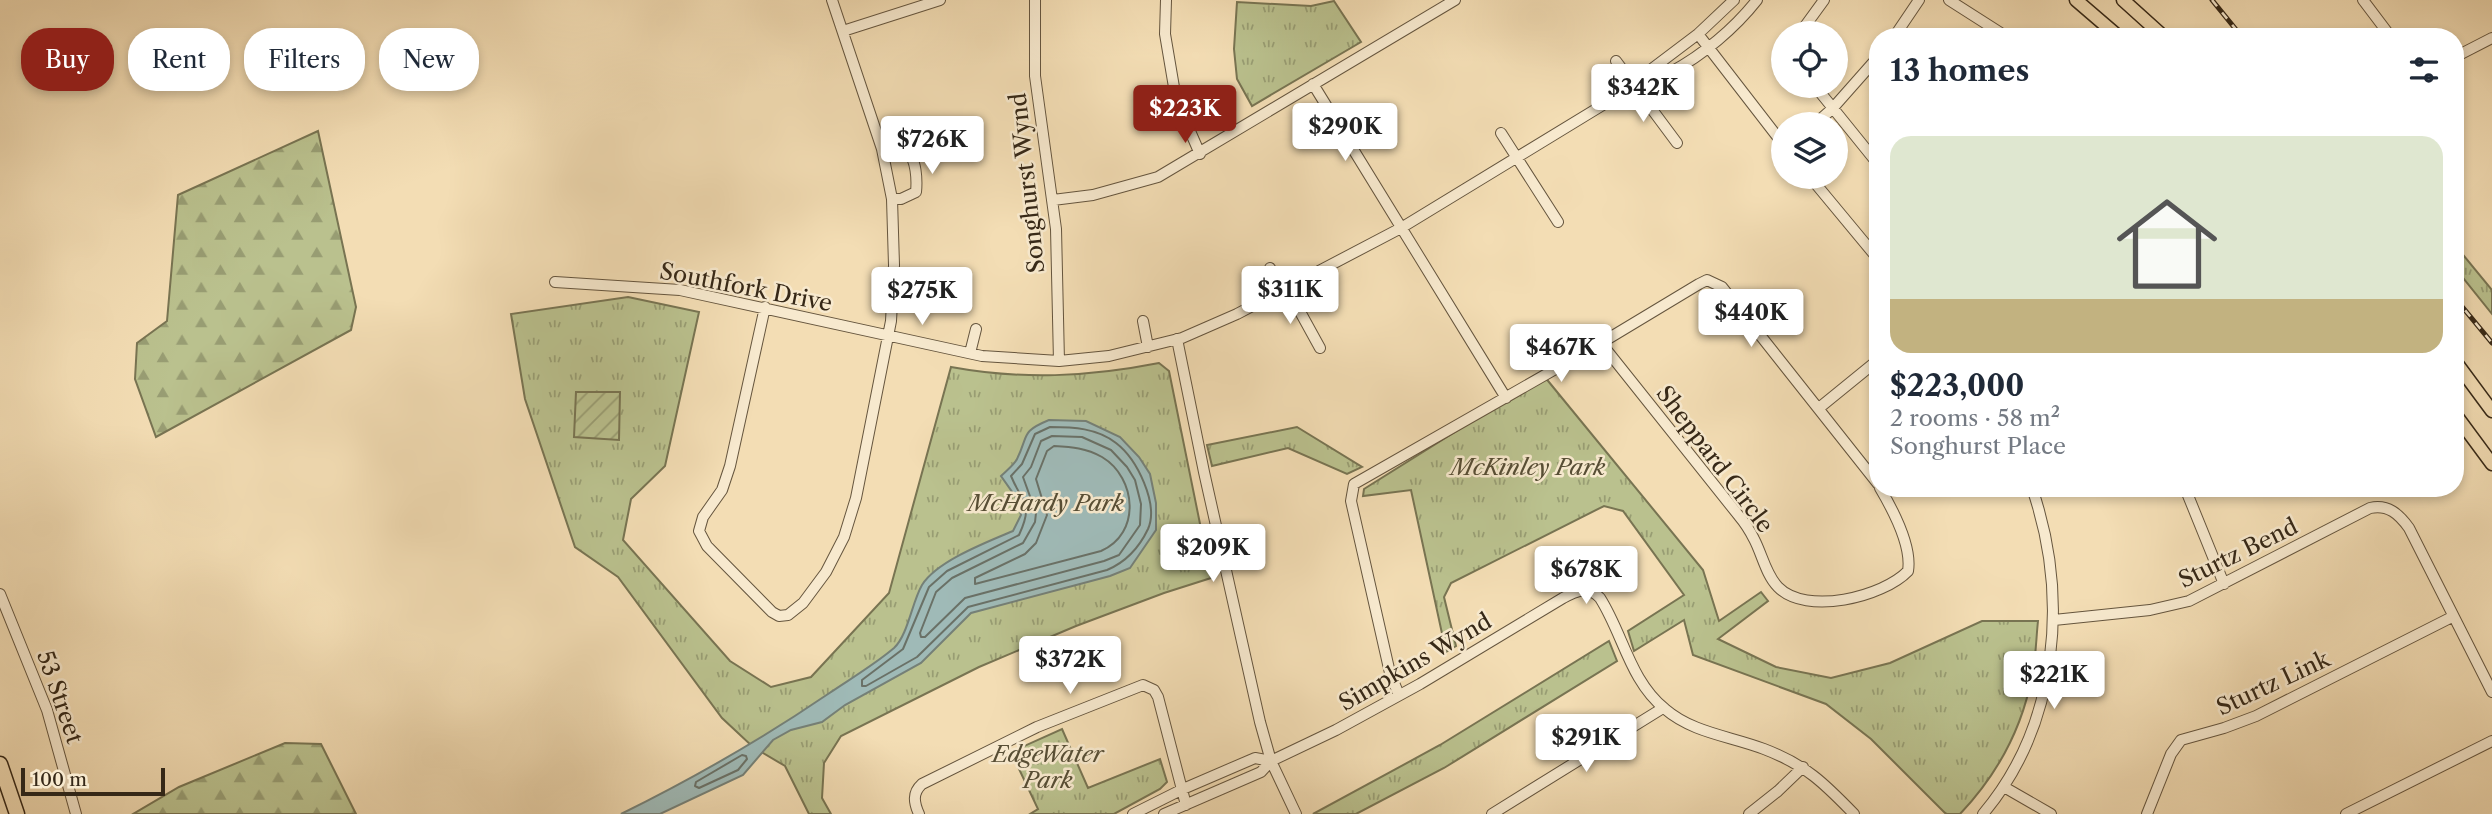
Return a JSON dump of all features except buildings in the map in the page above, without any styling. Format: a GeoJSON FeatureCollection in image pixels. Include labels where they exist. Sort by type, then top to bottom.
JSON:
{"type":"FeatureCollection","features":[{"type":"Feature","properties":{"kind":"highway"},"geometry":{"type":"LineString","coordinates":[[0,764],[17,814]]}},
{"type":"Feature","properties":{"kind":"main road"},"geometry":{"type":"LineString","coordinates":[[2076,0],[2109,28]]}},
{"type":"Feature","properties":{"kind":"main road"},"geometry":{"type":"LineString","coordinates":[[2123,0],[2154,28]]}},
{"type":"Feature","properties":{"kind":"main road"},"geometry":{"type":"LineString","coordinates":[[2464,373],[2492,411]]}},
{"type":"Feature","properties":{"kind":"main road"},"geometry":{"type":"LineString","coordinates":[[2464,426],[2492,464]]}},
{"type":"Feature","properties":{"kind":"street"},"geometry":{"type":"LineString","coordinates":[[765,307],[730,466],[722,490],[703,517],[699,531],[707,546],[779,616],[794,613],[803,603],[826,572],[844,537],[856,498],[889,336],[894,265],[892,199],[882,149],[832,0]]}},
{"type":"Feature","properties":{"kind":"street"},"geometry":{"type":"LineString","coordinates":[[843,31],[940,0]]}},
{"type":"Feature","properties":{"kind":"street","name":"Songhurst Wynd"},"geometry":{"type":"LineString","coordinates":[[1035,0],[1035,76],[1056,229],[1059,361]]}},
{"type":"Feature","properties":{"kind":"street"},"geometry":{"type":"LineString","coordinates":[[1166,0],[1165,34],[1175,99],[1200,154]]}},
{"type":"Feature","properties":{"kind":"street"},"geometry":{"type":"LineString","coordinates":[[1053,201],[1129,187],[1158,177],[1455,0]]}},
{"type":"Feature","properties":{"kind":"street","name":"Southfork Drive"},"geometry":{"type":"LineString","coordinates":[[1634,86],[1698,34],[1734,0]]}},
{"type":"Feature","properties":{"kind":"street","name":"Southfork Drive"},"geometry":{"type":"LineString","coordinates":[[555,282],[680,290],[970,353],[1059,361],[1083,360],[1148,347],[1177,340],[1219,324],[1401,228],[1634,86],[1672,71],[1708,47],[1746,14],[1757,0]]}},
{"type":"Feature","properties":{"kind":"street"},"geometry":{"type":"LineString","coordinates":[[1809,21],[1824,0]]}},
{"type":"Feature","properties":{"kind":"street"},"geometry":{"type":"LineString","coordinates":[[1900,28],[1919,0]]}},
{"type":"Feature","properties":{"kind":"street"},"geometry":{"type":"LineString","coordinates":[[1949,0],[1993,28]]}},
{"type":"Feature","properties":{"kind":"street"},"geometry":{"type":"LineString","coordinates":[[2363,0],[2384,28]]}},
{"type":"Feature","properties":{"kind":"street"},"geometry":{"type":"LineString","coordinates":[[1698,34],[1771,128]]}},
{"type":"Feature","properties":{"kind":"street"},"geometry":{"type":"LineString","coordinates":[[2464,52],[2492,38]]}},
{"type":"Feature","properties":{"kind":"street"},"geometry":{"type":"LineString","coordinates":[[1616,61],[1676,143]]}},
{"type":"Feature","properties":{"kind":"street"},"geometry":{"type":"LineString","coordinates":[[1829,112],[1869,67]]}},
{"type":"Feature","properties":{"kind":"street"},"geometry":{"type":"LineString","coordinates":[[1313,85],[1506,398]]}},
{"type":"Feature","properties":{"kind":"street"},"geometry":{"type":"LineString","coordinates":[[1824,98],[1869,153]]}},
{"type":"Feature","properties":{"kind":"street"},"geometry":{"type":"LineString","coordinates":[[1501,133],[1558,222]]}},
{"type":"Feature","properties":{"kind":"street"},"geometry":{"type":"LineString","coordinates":[[882,149],[906,152],[911,156],[915,169],[916,191],[901,199],[892,199]]}},
{"type":"Feature","properties":{"kind":"street"},"geometry":{"type":"LineString","coordinates":[[1820,189],[1869,248]]}},
{"type":"Feature","properties":{"kind":"street"},"geometry":{"type":"LineString","coordinates":[[1270,268],[1320,348]]}},
{"type":"Feature","properties":{"kind":"street","name":"Sheppard Circle"},"geometry":{"type":"LineString","coordinates":[[1399,695],[1384,647],[1351,502],[1352,489],[1362,477],[1506,398],[1707,280],[1722,287],[1869,473]]}},
{"type":"Feature","properties":{"kind":"street"},"geometry":{"type":"LineString","coordinates":[[1143,320],[1148,347]]}},
{"type":"Feature","properties":{"kind":"street"},"geometry":{"type":"LineString","coordinates":[[970,353],[976,329]]}},
{"type":"Feature","properties":{"kind":"street"},"geometry":{"type":"LineString","coordinates":[[1177,340],[1260,722],[1271,761],[1296,814]]}},
{"type":"Feature","properties":{"kind":"street","name":"Sheppard Circle"},"geometry":{"type":"LineString","coordinates":[[1601,343],[1739,516],[1755,539],[1775,584],[1787,593],[1814,600],[1851,600],[1882,589],[1908,571],[1908,553],[1884,497]]}},
{"type":"Feature","properties":{"kind":"street"},"geometry":{"type":"LineString","coordinates":[[1819,408],[1869,367]]}},
{"type":"Feature","properties":{"kind":"street"},"geometry":{"type":"LineString","coordinates":[[1983,814],[2004,787],[2027,740],[2040,702],[2051,652],[2054,601],[2046,536],[2035,497]]}},
{"type":"Feature","properties":{"kind":"street"},"geometry":{"type":"LineString","coordinates":[[2189,497],[2224,584]]}},
{"type":"Feature","properties":{"kind":"street","name":"Sturtz Bend"},"geometry":{"type":"LineString","coordinates":[[2054,620],[2164,607],[2189,601],[2379,506],[2389,508],[2403,519],[2492,692]]}},
{"type":"Feature","properties":{"kind":"street","name":"Simpkins Wynd"},"geometry":{"type":"LineString","coordinates":[[1271,761],[1336,730],[1563,598],[1583,590],[1595,593],[1600,598],[1634,669],[1663,708],[1692,726],[1762,748],[1803,767],[1824,782],[1854,814]]}},
{"type":"Feature","properties":{"kind":"street","name":"53 Street"},"geometry":{"type":"LineString","coordinates":[[0,594],[47,709],[76,814]]}},
{"type":"Feature","properties":{"kind":"street","name":"Sturtz Link"},"geometry":{"type":"LineString","coordinates":[[2147,814],[2171,754],[2181,740],[2224,729],[2256,716],[2452,617]]}},
{"type":"Feature","properties":{"kind":"street"},"geometry":{"type":"LineString","coordinates":[[919,814],[914,799],[922,783],[1037,727],[1143,685],[1154,690],[1158,696],[1186,805]]}},
{"type":"Feature","properties":{"kind":"street"},"geometry":{"type":"LineString","coordinates":[[1492,814],[1663,708]]}},
{"type":"Feature","properties":{"kind":"street"},"geometry":{"type":"LineString","coordinates":[[2346,814],[2492,741]]}},
{"type":"Feature","properties":{"kind":"street"},"geometry":{"type":"LineString","coordinates":[[1133,814],[1255,758],[1271,761]]}},
{"type":"Feature","properties":{"kind":"street"},"geometry":{"type":"LineString","coordinates":[[1164,814],[1261,772],[1271,761]]}},
{"type":"Feature","properties":{"kind":"street"},"geometry":{"type":"LineString","coordinates":[[1749,814],[1803,767]]}},
{"type":"Feature","properties":{"kind":"street"},"geometry":{"type":"LineString","coordinates":[[2004,787],[2051,814]]}},
{"type":"Feature","properties":{"kind":"green space"},"geometry":{"type":"Polygon","coordinates":[[[1334,1],[1361,42],[1252,106],[1237,79],[1234,49],[1237,2],[1311,6],[1334,1]]]}},
{"type":"Feature","properties":{"kind":"green space"},"geometry":{"type":"Polygon","coordinates":[[[318,131],[356,307],[351,330],[156,437],[135,379],[137,343],[167,321],[178,195],[318,131]]]}},
{"type":"Feature","properties":{"kind":"green space"},"geometry":{"type":"Polygon","coordinates":[[[2464,256],[2492,290],[2492,314],[2464,279],[2464,256]]]}},
{"type":"Feature","properties":{"kind":"green space","name":"McHardy Park"},"geometry":{"type":"Polygon","coordinates":[[[628,297],[699,312],[665,466],[631,499],[623,540],[730,661],[771,687],[811,677],[889,593],[951,367],[1003,374],[1055,375],[1159,363],[1169,371],[1211,578],[1076,626],[979,667],[841,736],[824,763],[822,798],[831,814],[809,814],[785,766],[753,747],[722,718],[618,577],[575,547],[525,399],[511,314],[628,297]]]}},
{"type":"Feature","properties":{"kind":"green space","name":"McKinley Park"},"geometry":{"type":"Polygon","coordinates":[[[1544,376],[1703,570],[1719,621],[1761,592],[1768,601],[1718,639],[1776,667],[1831,678],[1890,663],[1982,621],[2038,621],[2028,696],[2015,733],[1996,767],[1960,814],[1946,814],[1871,739],[1826,704],[1693,655],[1684,620],[1634,651],[1628,631],[1684,595],[1623,511],[1604,506],[1451,583],[1444,597],[1456,646],[1446,652],[1411,490],[1363,496],[1364,489],[1544,376]]]}},
{"type":"Feature","properties":{"kind":"green space"},"geometry":{"type":"Polygon","coordinates":[[[576,392],[620,392],[619,440],[574,437],[576,392]]]}},
{"type":"Feature","properties":{"kind":"green space"},"geometry":{"type":"Polygon","coordinates":[[[1297,427],[1362,467],[1347,474],[1288,448],[1212,466],[1207,445],[1297,427]]]}},
{"type":"Feature","properties":{"kind":"green space"},"geometry":{"type":"Polygon","coordinates":[[[1609,641],[1617,661],[1444,768],[1356,814],[1313,814],[1440,745],[1609,641]]]}},
{"type":"Feature","properties":{"kind":"green space","name":"EdgeWater Park"},"geometry":{"type":"Polygon","coordinates":[[[1062,729],[1088,788],[1160,759],[1167,782],[1160,789],[1114,814],[1030,814],[1038,809],[1011,752],[1062,729]]]}},
{"type":"Feature","properties":{"kind":"green space"},"geometry":{"type":"Polygon","coordinates":[[[285,743],[321,744],[356,814],[133,814],[179,787],[285,743]]]}},
{"type":"Feature","properties":{"kind":"water"},"geometry":{"type":"Polygon","coordinates":[[[1049,420],[1086,421],[1120,437],[1139,457],[1150,474],[1156,503],[1156,530],[1130,568],[1110,576],[971,613],[921,663],[845,705],[822,722],[791,730],[773,740],[743,775],[660,814],[621,814],[752,743],[862,672],[894,648],[903,635],[918,592],[929,576],[963,553],[1013,531],[1021,515],[1015,496],[1001,476],[1016,461],[1029,431],[1049,420]]]}},
{"type":"Feature","properties":{"kind":"railway"},"geometry":{"type":"LineString","coordinates":[[2212,0],[2235,28]]}},
{"type":"Feature","properties":{"kind":"railway"},"geometry":{"type":"LineString","coordinates":[[2464,309],[2492,343]]}}]}
